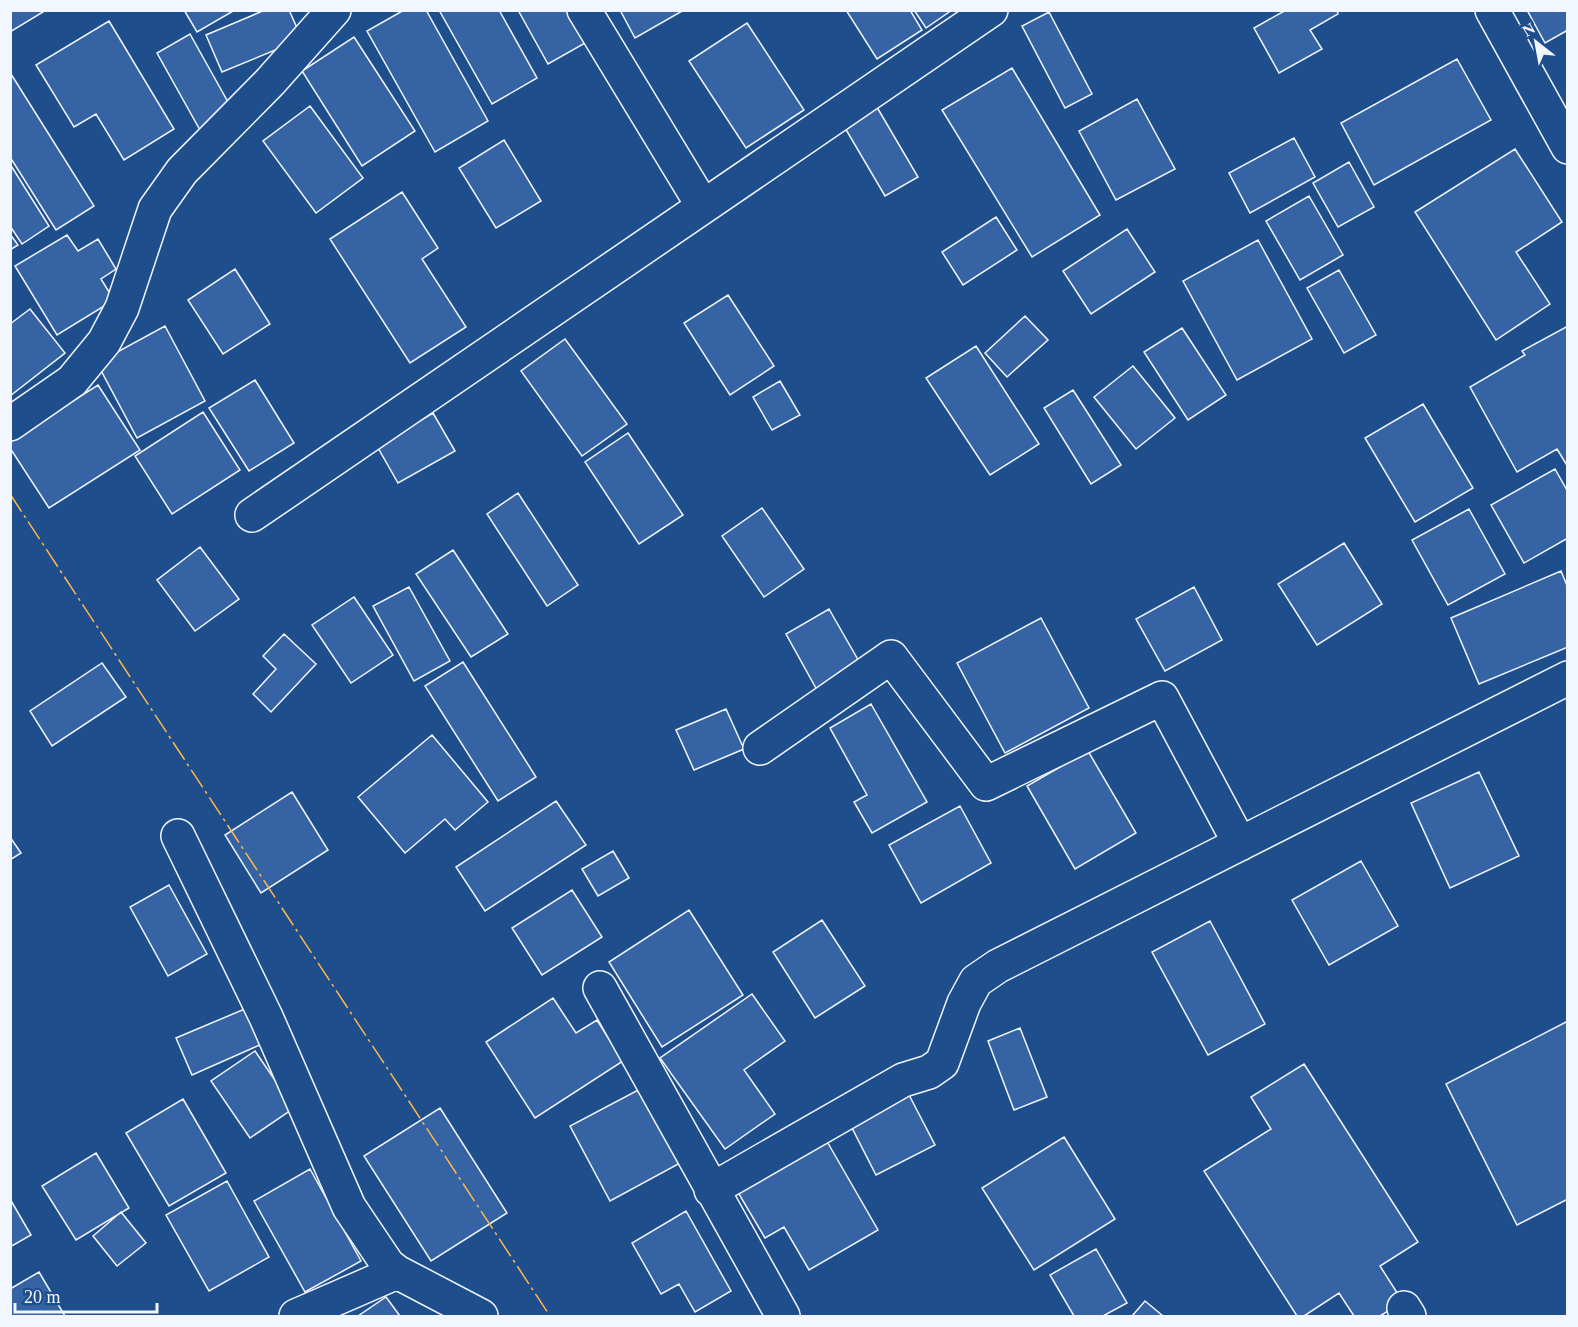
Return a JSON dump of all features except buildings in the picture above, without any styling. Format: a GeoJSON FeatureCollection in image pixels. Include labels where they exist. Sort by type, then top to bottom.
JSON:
{"type":"FeatureCollection","features":[{"type":"Feature","properties":{"kind":"street"},"geometry":{"type":"LineString","coordinates":[[10,424],[72,381],[104,342],[122,308],[155,209],[175,180],[334,10]]}},
{"type":"Feature","properties":{"kind":"street"},"geometry":{"type":"LineString","coordinates":[[584,10],[703,206]]}},
{"type":"Feature","properties":{"kind":"street"},"geometry":{"type":"LineString","coordinates":[[252,514],[991,10]]}},
{"type":"Feature","properties":{"kind":"street"},"geometry":{"type":"LineString","coordinates":[[1492,10],[1568,147]]}},
{"type":"Feature","properties":{"kind":"street"},"geometry":{"type":"LineString","coordinates":[[760,748],[891,657],[986,784],[1162,698],[1240,844]]}},
{"type":"Feature","properties":{"kind":"street"},"geometry":{"type":"LineString","coordinates":[[711,1190],[903,1080],[929,1071],[942,1063],[964,1003],[976,981],[998,966],[1568,678]]}},
{"type":"Feature","properties":{"kind":"street"},"geometry":{"type":"LineString","coordinates":[[178,836],[266,1017],[350,1207],[388,1265],[482,1317]]}},
{"type":"Feature","properties":{"kind":"street"},"geometry":{"type":"LineString","coordinates":[[600,988],[783,1317]]}},
{"type":"Feature","properties":{"kind":"street"},"geometry":{"type":"LineString","coordinates":[[296,1317],[397,1272]]}},
{"type":"Feature","properties":{"kind":"power"},"geometry":{"type":"LineString","coordinates":[[10,494],[550,1316]]}}]}
